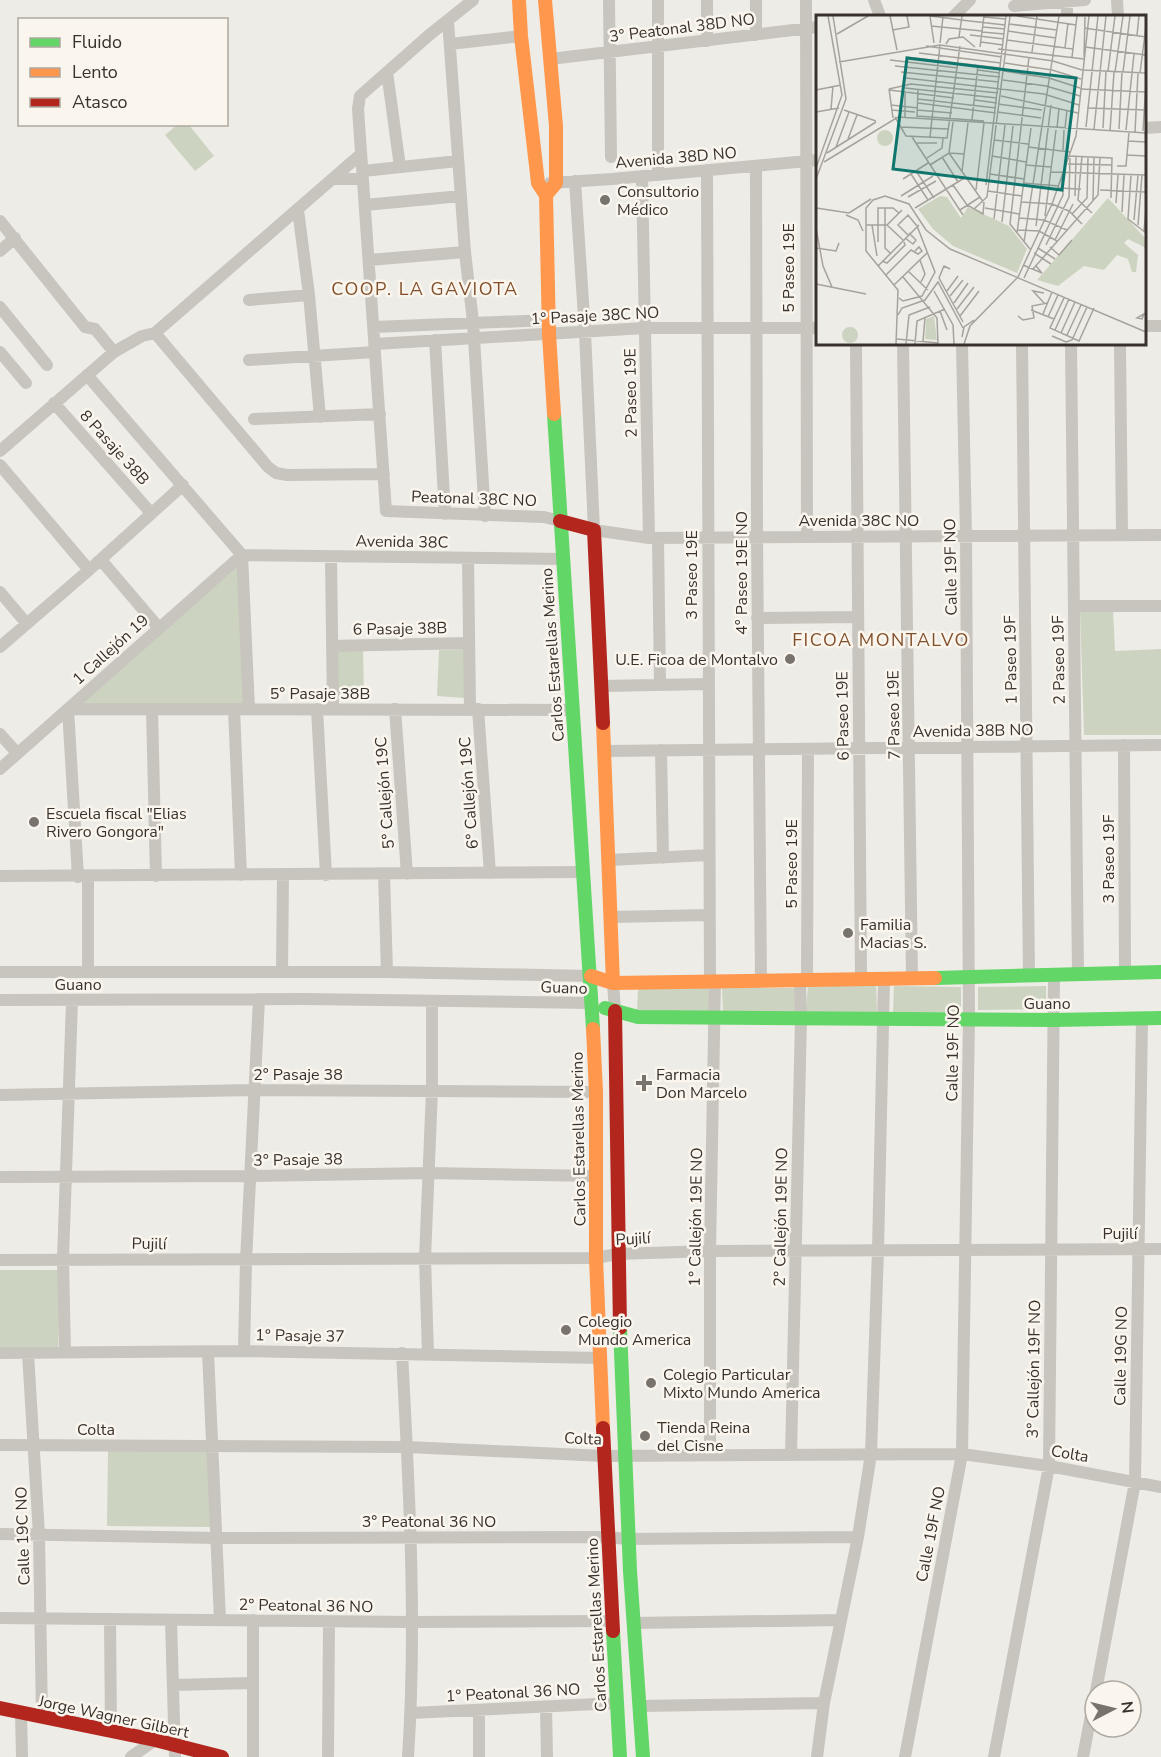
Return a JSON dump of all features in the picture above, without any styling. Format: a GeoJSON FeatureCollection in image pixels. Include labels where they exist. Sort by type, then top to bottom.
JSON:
{"type":"FeatureCollection","features":[{"type":"Feature","properties":{"kind":"street"},"geometry":{"type":"LineString","coordinates":[[155,333],[268,467],[276,472],[287,475],[384,474],[358,109],[360,96],[473,0]]}},
{"type":"Feature","properties":{"kind":"street","name":"Carlos Estarellas Merino"},"geometry":{"type":"LineString","coordinates":[[519,0],[521,36],[542,189],[562,559],[591,976],[596,1092],[596,1258],[607,1538],[620,1757]]}},
{"type":"Feature","properties":{"kind":"street"},"geometry":{"type":"LineString","coordinates":[[542,189],[556,183],[556,126],[545,0]]}},
{"type":"Feature","properties":{"kind":"street"},"geometry":{"type":"LineString","coordinates":[[609,0],[611,158]]}},
{"type":"Feature","properties":{"kind":"street"},"geometry":{"type":"LineString","coordinates":[[658,0],[658,175]]}},
{"type":"Feature","properties":{"kind":"street"},"geometry":{"type":"LineString","coordinates":[[707,0],[707,41]]}},
{"type":"Feature","properties":{"kind":"street"},"geometry":{"type":"LineString","coordinates":[[756,0],[756,35]]}},
{"type":"Feature","properties":{"kind":"street","name":"5 Paseo 19E"},"geometry":{"type":"LineString","coordinates":[[806,0],[812,28],[811,328],[807,537]]}},
{"type":"Feature","properties":{"kind":"street"},"geometry":{"type":"LineString","coordinates":[[874,0],[880,15]]}},
{"type":"Feature","properties":{"kind":"street"},"geometry":{"type":"LineString","coordinates":[[955,15],[970,0]]}},
{"type":"Feature","properties":{"kind":"street"},"geometry":{"type":"LineString","coordinates":[[1014,8],[1085,0]]}},
{"type":"Feature","properties":{"kind":"street"},"geometry":{"type":"LineString","coordinates":[[1117,0],[1118,15]]}},
{"type":"Feature","properties":{"kind":"street"},"geometry":{"type":"LineString","coordinates":[[448,21],[465,252],[473,322],[485,516]]}},
{"type":"Feature","properties":{"kind":"street","name":"3° Peatonal 38D NO"},"geometry":{"type":"LineString","coordinates":[[550,59],[812,28]]}},
{"type":"Feature","properties":{"kind":"street"},"geometry":{"type":"LineString","coordinates":[[450,44],[521,36]]}},
{"type":"Feature","properties":{"kind":"street"},"geometry":{"type":"LineString","coordinates":[[387,72],[400,167]]}},
{"type":"Feature","properties":{"kind":"street"},"geometry":{"type":"LineString","coordinates":[[1146,128],[1161,127]]}},
{"type":"Feature","properties":{"kind":"street"},"geometry":{"type":"LineString","coordinates":[[0,451],[114,352],[142,336],[155,333],[361,154]]}},
{"type":"Feature","properties":{"kind":"street","name":"Avenida 38D NO"},"geometry":{"type":"LineString","coordinates":[[556,183],[811,160]]}},
{"type":"Feature","properties":{"kind":"street"},"geometry":{"type":"LineString","coordinates":[[332,179],[400,167],[458,161]]}},
{"type":"Feature","properties":{"kind":"street","name":"4° Paseo 19E NO"},"geometry":{"type":"LineString","coordinates":[[756,166],[761,980]]}},
{"type":"Feature","properties":{"kind":"street","name":"3 Paseo 19E"},"geometry":{"type":"LineString","coordinates":[[707,170],[709,915],[712,981]]}},
{"type":"Feature","properties":{"kind":"street","name":"2 Paseo 19E"},"geometry":{"type":"LineString","coordinates":[[642,176],[645,328],[660,684]]}},
{"type":"Feature","properties":{"kind":"street"},"geometry":{"type":"LineString","coordinates":[[575,181],[585,332],[612,918],[617,1254],[627,1539],[643,1757]]}},
{"type":"Feature","properties":{"kind":"street"},"geometry":{"type":"LineString","coordinates":[[365,205],[461,195]]}},
{"type":"Feature","properties":{"kind":"street"},"geometry":{"type":"LineString","coordinates":[[298,210],[309,295],[320,417]]}},
{"type":"Feature","properties":{"kind":"street"},"geometry":{"type":"LineString","coordinates":[[0,221],[85,327],[94,329],[114,352]]}},
{"type":"Feature","properties":{"kind":"street"},"geometry":{"type":"LineString","coordinates":[[0,250],[15,238]]}},
{"type":"Feature","properties":{"kind":"street"},"geometry":{"type":"LineString","coordinates":[[369,260],[465,252]]}},
{"type":"Feature","properties":{"kind":"street"},"geometry":{"type":"LineString","coordinates":[[249,300],[309,295]]}},
{"type":"Feature","properties":{"kind":"street"},"geometry":{"type":"LineString","coordinates":[[0,308],[47,365]]}},
{"type":"Feature","properties":{"kind":"street","name":"1° Pasaje 38C NO"},"geometry":{"type":"LineString","coordinates":[[374,327],[549,320]]}},
{"type":"Feature","properties":{"kind":"street","name":"1° Pasaje 38C NO"},"geometry":{"type":"LineString","coordinates":[[249,360],[315,355],[435,340],[645,328],[811,328]]}},
{"type":"Feature","properties":{"kind":"street"},"geometry":{"type":"LineString","coordinates":[[435,340],[445,514]]}},
{"type":"Feature","properties":{"kind":"street","name":"6 Paseo 19E"},"geometry":{"type":"LineString","coordinates":[[856,345],[861,979]]}},
{"type":"Feature","properties":{"kind":"street","name":"7 Paseo 19E"},"geometry":{"type":"LineString","coordinates":[[903,345],[912,978]]}},
{"type":"Feature","properties":{"kind":"street","name":"Calle 19F NO"},"geometry":{"type":"LineString","coordinates":[[905,1757],[962,1454],[969,1019],[966,536],[962,345]]}},
{"type":"Feature","properties":{"kind":"street","name":"1 Paseo 19F"},"geometry":{"type":"LineString","coordinates":[[1022,345],[1029,976]]}},
{"type":"Feature","properties":{"kind":"street","name":"2 Paseo 19F"},"geometry":{"type":"LineString","coordinates":[[1071,345],[1078,975]]}},
{"type":"Feature","properties":{"kind":"street"},"geometry":{"type":"LineString","coordinates":[[1120,345],[1122,535]]}},
{"type":"Feature","properties":{"kind":"street"},"geometry":{"type":"LineString","coordinates":[[0,352],[26,383]]}},
{"type":"Feature","properties":{"kind":"street"},"geometry":{"type":"LineString","coordinates":[[87,375],[242,555],[249,709]]}},
{"type":"Feature","properties":{"kind":"street","name":"8 Pasaje 38B"},"geometry":{"type":"LineString","coordinates":[[54,404],[152,513]]}},
{"type":"Feature","properties":{"kind":"street"},"geometry":{"type":"LineString","coordinates":[[254,419],[380,414]]}},
{"type":"Feature","properties":{"kind":"street"},"geometry":{"type":"LineString","coordinates":[[0,465],[89,570]]}},
{"type":"Feature","properties":{"kind":"street","name":"Peatonal 38C NO"},"geometry":{"type":"LineString","coordinates":[[384,474],[387,511],[544,517],[560,521]]}},
{"type":"Feature","properties":{"kind":"street"},"geometry":{"type":"LineString","coordinates":[[0,647],[101,560],[183,485]]}},
{"type":"Feature","properties":{"kind":"street"},"geometry":{"type":"LineString","coordinates":[[560,521],[594,530]]}},
{"type":"Feature","properties":{"kind":"street","name":"Avenida 38C NO"},"geometry":{"type":"LineString","coordinates":[[594,530],[654,538],[1161,535]]}},
{"type":"Feature","properties":{"kind":"street","name":"Avenida 38C"},"geometry":{"type":"LineString","coordinates":[[242,555],[562,559]]}},
{"type":"Feature","properties":{"kind":"street","name":"1 Callejón 19"},"geometry":{"type":"LineString","coordinates":[[0,769],[242,555]]}},
{"type":"Feature","properties":{"kind":"street"},"geometry":{"type":"LineString","coordinates":[[331,557],[333,709]]}},
{"type":"Feature","properties":{"kind":"street","name":"6° Callejón 19C"},"geometry":{"type":"LineString","coordinates":[[468,558],[469,643],[490,873]]}},
{"type":"Feature","properties":{"kind":"street"},"geometry":{"type":"LineString","coordinates":[[101,560],[159,628]]}},
{"type":"Feature","properties":{"kind":"street"},"geometry":{"type":"LineString","coordinates":[[0,592],[27,624]]}},
{"type":"Feature","properties":{"kind":"street"},"geometry":{"type":"LineString","coordinates":[[1074,606],[1161,606]]}},
{"type":"Feature","properties":{"kind":"street"},"geometry":{"type":"LineString","coordinates":[[757,618],[858,617]]}},
{"type":"Feature","properties":{"kind":"street","name":"6 Pasaje 38B"},"geometry":{"type":"LineString","coordinates":[[332,646],[469,643]]}},
{"type":"Feature","properties":{"kind":"street"},"geometry":{"type":"LineString","coordinates":[[602,686],[708,684]]}},
{"type":"Feature","properties":{"kind":"street"},"geometry":{"type":"LineString","coordinates":[[68,709],[83,877],[88,971]]}},
{"type":"Feature","properties":{"kind":"street","name":"5° Pasaje 38B"},"geometry":{"type":"LineString","coordinates":[[68,709],[573,710]]}},
{"type":"Feature","properties":{"kind":"street"},"geometry":{"type":"LineString","coordinates":[[152,709],[156,876]]}},
{"type":"Feature","properties":{"kind":"street"},"geometry":{"type":"LineString","coordinates":[[234,709],[241,875]]}},
{"type":"Feature","properties":{"kind":"street"},"geometry":{"type":"LineString","coordinates":[[317,709],[326,875]]}},
{"type":"Feature","properties":{"kind":"street","name":"5° Callejón 19C"},"geometry":{"type":"LineString","coordinates":[[395,709],[407,874]]}},
{"type":"Feature","properties":{"kind":"street"},"geometry":{"type":"LineString","coordinates":[[0,734],[17,753]]}},
{"type":"Feature","properties":{"kind":"street","name":"3 Paseo 19F"},"geometry":{"type":"LineString","coordinates":[[1124,745],[1125,973]]}},
{"type":"Feature","properties":{"kind":"street","name":"Avenida 38B NO"},"geometry":{"type":"LineString","coordinates":[[605,751],[1161,745]]}},
{"type":"Feature","properties":{"kind":"street","name":"5 Paseo 19E"},"geometry":{"type":"LineString","coordinates":[[803,980],[808,749]]}},
{"type":"Feature","properties":{"kind":"street"},"geometry":{"type":"LineString","coordinates":[[661,750],[663,858]]}},
{"type":"Feature","properties":{"kind":"street"},"geometry":{"type":"LineString","coordinates":[[609,860],[709,855]]}},
{"type":"Feature","properties":{"kind":"street"},"geometry":{"type":"LineString","coordinates":[[0,876],[584,872]]}},
{"type":"Feature","properties":{"kind":"street"},"geometry":{"type":"LineString","coordinates":[[384,874],[387,972]]}},
{"type":"Feature","properties":{"kind":"street"},"geometry":{"type":"LineString","coordinates":[[282,971],[283,875]]}},
{"type":"Feature","properties":{"kind":"street"},"geometry":{"type":"LineString","coordinates":[[612,918],[709,915]]}},
{"type":"Feature","properties":{"kind":"street","name":"Guano"},"geometry":{"type":"LineString","coordinates":[[0,972],[387,972],[591,976],[614,983],[969,978],[1161,972]]}},
{"type":"Feature","properties":{"kind":"street","name":"3° Callejón 19F NO"},"geometry":{"type":"LineString","coordinates":[[994,1757],[1049,1466],[1054,976]]}},
{"type":"Feature","properties":{"kind":"street"},"geometry":{"type":"LineString","coordinates":[[817,1757],[824,1703],[858,1538],[871,1454],[884,979]]}},
{"type":"Feature","properties":{"kind":"street","name":"2° Callejón 19E NO"},"geometry":{"type":"LineString","coordinates":[[791,1455],[803,980]]}},
{"type":"Feature","properties":{"kind":"street","name":"1° Callejón 19E NO"},"geometry":{"type":"LineString","coordinates":[[710,1454],[710,1251],[715,1018],[712,981]]}},
{"type":"Feature","properties":{"kind":"street"},"geometry":{"type":"LineString","coordinates":[[244,1351],[253,1090],[259,999]]}},
{"type":"Feature","properties":{"kind":"street","name":"Guano"},"geometry":{"type":"LineString","coordinates":[[0,1000],[259,999],[592,1003],[638,1017],[1054,1020],[1161,1018]]}},
{"type":"Feature","properties":{"kind":"street"},"geometry":{"type":"LineString","coordinates":[[65,1352],[63,1259],[72,1001]]}},
{"type":"Feature","properties":{"kind":"street"},"geometry":{"type":"LineString","coordinates":[[428,1354],[425,1258],[432,1090],[432,1002]]}},
{"type":"Feature","properties":{"kind":"street","name":"Calle 19G NO"},"geometry":{"type":"LineString","coordinates":[[1097,1679],[1135,1482],[1142,1018]]}},
{"type":"Feature","properties":{"kind":"street","name":"2° Pasaje 38"},"geometry":{"type":"LineString","coordinates":[[0,1095],[253,1090],[596,1092]]}},
{"type":"Feature","properties":{"kind":"street","name":"3° Pasaje 38"},"geometry":{"type":"LineString","coordinates":[[0,1177],[428,1173],[596,1176]]}},
{"type":"Feature","properties":{"kind":"street","name":"Pujilí"},"geometry":{"type":"LineString","coordinates":[[0,1260],[246,1261],[596,1258],[617,1254],[710,1251],[1161,1249]]}},
{"type":"Feature","properties":{"kind":"street","name":"1° Pasaje 37"},"geometry":{"type":"LineString","coordinates":[[0,1353],[244,1351],[600,1358]]}},
{"type":"Feature","properties":{"kind":"street"},"geometry":{"type":"LineString","coordinates":[[208,1352],[220,1620]]}},
{"type":"Feature","properties":{"kind":"street","name":"Calle 19C NO"},"geometry":{"type":"LineString","coordinates":[[28,1353],[39,1535],[42,1717]]}},
{"type":"Feature","properties":{"kind":"street"},"geometry":{"type":"LineString","coordinates":[[402,1353],[410,1537],[411,1713],[408,1757]]}},
{"type":"Feature","properties":{"kind":"street","name":"Colta"},"geometry":{"type":"LineString","coordinates":[[0,1445],[407,1447],[604,1456],[962,1454],[1049,1466],[1161,1487]]}},
{"type":"Feature","properties":{"kind":"street","name":"3° Peatonal 36 NO"},"geometry":{"type":"LineString","coordinates":[[0,1534],[216,1538],[858,1538]]}},
{"type":"Feature","properties":{"kind":"street","name":"2° Peatonal 36 NO"},"geometry":{"type":"LineString","coordinates":[[0,1618],[329,1622],[612,1621]]}},
{"type":"Feature","properties":{"kind":"street"},"geometry":{"type":"LineString","coordinates":[[110,1619],[111,1731]]}},
{"type":"Feature","properties":{"kind":"street"},"geometry":{"type":"LineString","coordinates":[[171,1620],[175,1751]]}},
{"type":"Feature","properties":{"kind":"street"},"geometry":{"type":"LineString","coordinates":[[253,1620],[253,1757]]}},
{"type":"Feature","properties":{"kind":"street"},"geometry":{"type":"LineString","coordinates":[[633,1623],[841,1620]]}},
{"type":"Feature","properties":{"kind":"street"},"geometry":{"type":"LineString","coordinates":[[328,1757],[329,1622]]}},
{"type":"Feature","properties":{"kind":"street"},"geometry":{"type":"LineString","coordinates":[[173,1684],[253,1683]]}},
{"type":"Feature","properties":{"kind":"street"},"geometry":{"type":"LineString","coordinates":[[639,1706],[824,1703]]}},
{"type":"Feature","properties":{"kind":"street","name":"1° Peatonal 36 NO"},"geometry":{"type":"LineString","coordinates":[[411,1713],[617,1704]]}},
{"type":"Feature","properties":{"kind":"street"},"geometry":{"type":"LineString","coordinates":[[546,1707],[546,1757]]}},
{"type":"Feature","properties":{"kind":"street","name":"Jorge Wagner Gilbert"},"geometry":{"type":"LineString","coordinates":[[0,1708],[155,1740],[175,1751],[222,1757]]}},
{"type":"Feature","properties":{"kind":"street"},"geometry":{"type":"LineString","coordinates":[[479,1711],[479,1757]]}},
{"type":"Feature","properties":{"kind":"street"},"geometry":{"type":"LineString","coordinates":[[21,1713],[22,1757]]}},
{"type":"Feature","properties":{"kind":"street","name":"Calle 19G NO"},"geometry":{"type":"LineString","coordinates":[[1083,1757],[1086,1739]]}},
{"type":"Feature","properties":{"kind":"street"},"geometry":{"type":"LineString","coordinates":[[131,1757],[155,1740]]}},
{"type":"Feature","properties":{"kind":"green space"},"geometry":{"type":"Polygon","coordinates":[[[176,126],[190,126],[214,156],[195,171],[165,135],[176,126]]]}},
{"type":"Feature","properties":{"kind":"green space"},"geometry":{"type":"Polygon","coordinates":[[[240,565],[245,705],[77,705],[240,565]]]}},
{"type":"Feature","properties":{"kind":"green space"},"geometry":{"type":"Polygon","coordinates":[[[1080,610],[1113,610],[1115,651],[1161,649],[1161,735],[1084,735],[1080,610]]]}},
{"type":"Feature","properties":{"kind":"green space"},"geometry":{"type":"Polygon","coordinates":[[[363,648],[364,696],[338,696],[338,649],[363,648]]]}},
{"type":"Feature","properties":{"kind":"green space"},"geometry":{"type":"Polygon","coordinates":[[[465,649],[464,698],[437,696],[439,650],[465,649]]]}},
{"type":"Feature","properties":{"kind":"green space"},"geometry":{"type":"Polygon","coordinates":[[[876,983],[877,1012],[806,1013],[808,984],[876,983]]]}},
{"type":"Feature","properties":{"kind":"green space"},"geometry":{"type":"Polygon","coordinates":[[[894,986],[961,987],[961,1012],[893,1012],[894,986]]]}},
{"type":"Feature","properties":{"kind":"green space"},"geometry":{"type":"Polygon","coordinates":[[[1046,986],[1046,1009],[978,1010],[978,987],[1046,986]]]}},
{"type":"Feature","properties":{"kind":"green space"},"geometry":{"type":"Polygon","coordinates":[[[710,988],[710,1011],[637,1012],[638,989],[710,988]]]}},
{"type":"Feature","properties":{"kind":"green space"},"geometry":{"type":"Polygon","coordinates":[[[722,988],[796,988],[796,1013],[723,1013],[722,988]]]}},
{"type":"Feature","properties":{"kind":"green space"},"geometry":{"type":"Polygon","coordinates":[[[0,1270],[60,1270],[58,1351],[0,1350],[0,1270]]]}},
{"type":"Feature","properties":{"kind":"green space"},"geometry":{"type":"Polygon","coordinates":[[[108,1451],[208,1451],[210,1527],[107,1526],[108,1451]]]}},
{"type":"Feature","properties":{"kind":"traffic: fast"},"geometry":{"type":"LineString","coordinates":[[554,414],[593,1029]]}},
{"type":"Feature","properties":{"kind":"traffic: fast"},"geometry":{"type":"LineString","coordinates":[[935,978],[1161,972]]}},
{"type":"Feature","properties":{"kind":"traffic: fast"},"geometry":{"type":"LineString","coordinates":[[605,1008],[638,1017],[1054,1020],[1161,1018]]}},
{"type":"Feature","properties":{"kind":"traffic: fast"},"geometry":{"type":"LineString","coordinates":[[620,1328],[630,1571],[643,1757]]}},
{"type":"Feature","properties":{"kind":"traffic: fast"},"geometry":{"type":"LineString","coordinates":[[613,1631],[620,1757]]}},
{"type":"Feature","properties":{"kind":"traffic: slow"},"geometry":{"type":"LineString","coordinates":[[519,0],[538,183],[546,195],[549,334],[554,414]]}},
{"type":"Feature","properties":{"kind":"traffic: slow"},"geometry":{"type":"LineString","coordinates":[[545,0],[556,126],[556,183],[546,195]]}},
{"type":"Feature","properties":{"kind":"traffic: slow"},"geometry":{"type":"LineString","coordinates":[[603,723],[613,983]]}},
{"type":"Feature","properties":{"kind":"traffic: slow"},"geometry":{"type":"LineString","coordinates":[[591,976],[613,983],[935,978]]}},
{"type":"Feature","properties":{"kind":"traffic: slow"},"geometry":{"type":"LineString","coordinates":[[593,1029],[596,1092],[596,1258],[603,1428]]}},
{"type":"Feature","properties":{"kind":"traffic: jam"},"geometry":{"type":"LineString","coordinates":[[560,521],[594,530],[603,723]]}},
{"type":"Feature","properties":{"kind":"traffic: jam"},"geometry":{"type":"LineString","coordinates":[[615,1011],[620,1328]]}},
{"type":"Feature","properties":{"kind":"traffic: jam"},"geometry":{"type":"LineString","coordinates":[[603,1428],[613,1631]]}},
{"type":"Feature","properties":{"kind":"traffic: jam"},"geometry":{"type":"LineString","coordinates":[[0,1708],[155,1740],[222,1757]]}},
{"type":"Feature","properties":{"kind":"place","name":"Consultorio Médico"},"geometry":{"type":"Point","coordinates":[605,200]}},
{"type":"Feature","properties":{"kind":"place","name":"U.E. Ficoa de Montalvo"},"geometry":{"type":"Point","coordinates":[790,659]}},
{"type":"Feature","properties":{"kind":"place","name":"Escuela fiscal \"Elias Rivero Gongora\""},"geometry":{"type":"Point","coordinates":[34,822]}},
{"type":"Feature","properties":{"kind":"place","name":"Familia Macias S."},"geometry":{"type":"Point","coordinates":[848,933]}},
{"type":"Feature","properties":{"kind":"place","name":"Farmacia Don Marcelo"},"geometry":{"type":"Point","coordinates":[644,1083]}},
{"type":"Feature","properties":{"kind":"place","name":"Colegio Mundo America"},"geometry":{"type":"Point","coordinates":[566,1330]}},
{"type":"Feature","properties":{"kind":"place","name":"Colegio Particular Mixto Mundo America"},"geometry":{"type":"Point","coordinates":[651,1383]}},
{"type":"Feature","properties":{"kind":"place","name":"Tienda Reina del Cisne"},"geometry":{"type":"Point","coordinates":[645,1436]}},
{"type":"Feature","properties":{"kind":"district","name":"COOP. LA GAVIOTA"},"geometry":{"type":"Point","coordinates":[425,289]}},
{"type":"Feature","properties":{"kind":"district","name":"FICOA MONTALVO"},"geometry":{"type":"Point","coordinates":[881,640]}}]}
